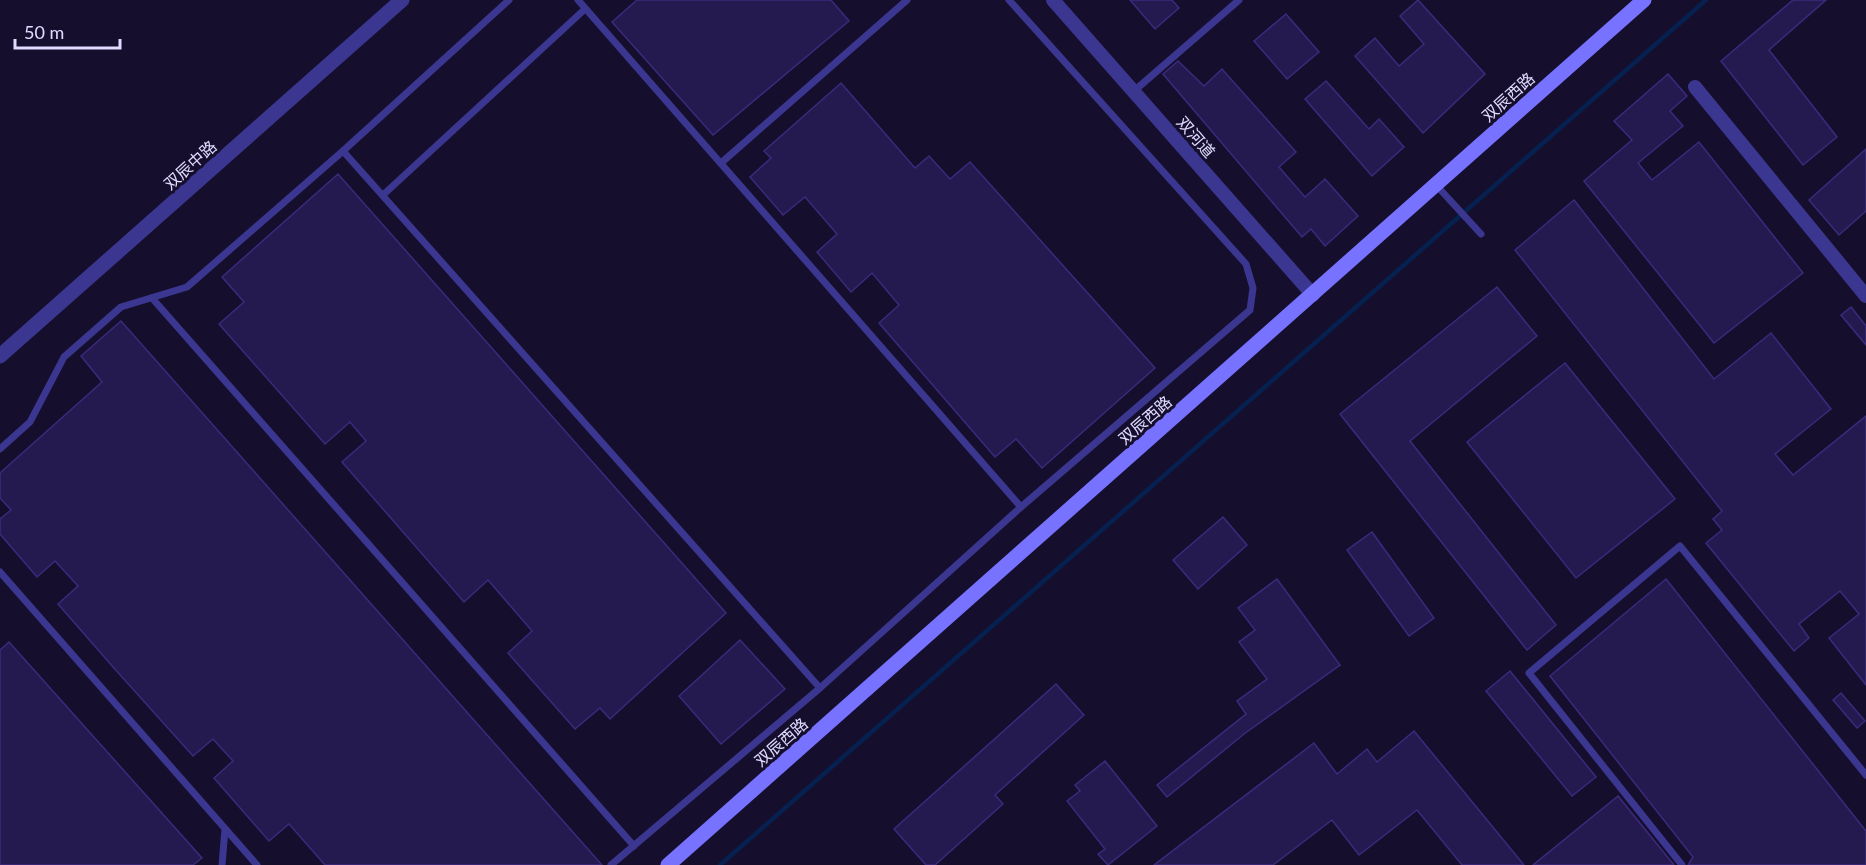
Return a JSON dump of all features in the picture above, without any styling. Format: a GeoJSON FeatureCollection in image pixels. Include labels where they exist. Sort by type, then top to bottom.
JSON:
{"type":"FeatureCollection","features":[{"type":"Feature","properties":{"kind":"main road","name":"双辰西路"},"geometry":{"type":"LineString","coordinates":[[668,865],[1644,0]]}},
{"type":"Feature","properties":{"kind":"street","name":"双辰中路"},"geometry":{"type":"LineString","coordinates":[[0,356],[402,0]]}},
{"type":"Feature","properties":{"kind":"street","name":"双河道"},"geometry":{"type":"LineString","coordinates":[[1053,0],[1313,295]]}},
{"type":"Feature","properties":{"kind":"street"},"geometry":{"type":"LineString","coordinates":[[1695,87],[1866,296]]}},
{"type":"Feature","properties":{"kind":"lane"},"geometry":{"type":"LineString","coordinates":[[0,449],[30,422],[64,357],[121,308],[187,287],[343,151],[509,0]]}},
{"type":"Feature","properties":{"kind":"lane"},"geometry":{"type":"LineString","coordinates":[[578,0],[1021,507]]}},
{"type":"Feature","properties":{"kind":"lane"},"geometry":{"type":"LineString","coordinates":[[721,164],[907,0]]}},
{"type":"Feature","properties":{"kind":"lane"},"geometry":{"type":"LineString","coordinates":[[611,865],[820,688],[1021,507],[1250,310],[1253,288],[1246,264],[1009,0]]}},
{"type":"Feature","properties":{"kind":"lane"},"geometry":{"type":"LineString","coordinates":[[1134,91],[1239,0]]}},
{"type":"Feature","properties":{"kind":"lane"},"geometry":{"type":"LineString","coordinates":[[383,195],[585,9]]}},
{"type":"Feature","properties":{"kind":"lane"},"geometry":{"type":"LineString","coordinates":[[343,151],[820,688]]}},
{"type":"Feature","properties":{"kind":"lane"},"geometry":{"type":"LineString","coordinates":[[1436,185],[1481,234]]}},
{"type":"Feature","properties":{"kind":"lane"},"geometry":{"type":"LineString","coordinates":[[152,298],[633,846]]}},
{"type":"Feature","properties":{"kind":"lane"},"geometry":{"type":"LineString","coordinates":[[1682,865],[1529,673],[1680,546],[1866,775]]}},
{"type":"Feature","properties":{"kind":"lane"},"geometry":{"type":"LineString","coordinates":[[0,572],[257,865]]}},
{"type":"Feature","properties":{"kind":"lane"},"geometry":{"type":"LineString","coordinates":[[222,865],[225,829]]}},
{"type":"Feature","properties":{"kind":"building"},"geometry":{"type":"Polygon","coordinates":[[[637,0],[831,0],[849,21],[713,135],[612,22],[637,0]]]}},
{"type":"Feature","properties":{"kind":"building"},"geometry":{"type":"Polygon","coordinates":[[[1130,0],[1172,0],[1179,8],[1155,29],[1130,0]]]}},
{"type":"Feature","properties":{"kind":"building"},"geometry":{"type":"Polygon","coordinates":[[[1418,0],[1485,74],[1423,133],[1355,56],[1375,38],[1399,66],[1424,44],[1400,16],[1418,0]]]}},
{"type":"Feature","properties":{"kind":"building"},"geometry":{"type":"Polygon","coordinates":[[[1793,0],[1826,0],[1769,50],[1837,137],[1803,165],[1721,61],[1793,0]]]}},
{"type":"Feature","properties":{"kind":"building"},"geometry":{"type":"Polygon","coordinates":[[[1286,14],[1319,52],[1287,79],[1254,41],[1286,14]]]}},
{"type":"Feature","properties":{"kind":"building"},"geometry":{"type":"Polygon","coordinates":[[[1178,61],[1204,86],[1222,69],[1296,152],[1279,167],[1305,197],[1325,179],[1358,216],[1325,246],[1311,229],[1302,237],[1163,74],[1178,61]]]}},
{"type":"Feature","properties":{"kind":"building"},"geometry":{"type":"Polygon","coordinates":[[[1668,74],[1687,96],[1670,111],[1683,126],[1638,163],[1652,180],[1699,142],[1803,273],[1714,343],[1584,181],[1632,140],[1614,121],[1668,74]]]}},
{"type":"Feature","properties":{"kind":"building"},"geometry":{"type":"Polygon","coordinates":[[[1326,81],[1369,129],[1379,119],[1404,147],[1372,176],[1305,99],[1326,81]]]}},
{"type":"Feature","properties":{"kind":"building"},"geometry":{"type":"Polygon","coordinates":[[[841,83],[915,168],[929,156],[950,179],[970,162],[1155,368],[1042,468],[1016,439],[995,457],[879,323],[899,305],[872,273],[851,292],[817,252],[837,234],[805,197],[783,215],[750,177],[771,158],[764,151],[841,83]]]}},
{"type":"Feature","properties":{"kind":"building"},"geometry":{"type":"Polygon","coordinates":[[[1866,149],[1866,211],[1839,235],[1809,200],[1866,149]]]}},
{"type":"Feature","properties":{"kind":"building"},"geometry":{"type":"Polygon","coordinates":[[[338,174],[726,613],[610,719],[600,708],[575,729],[508,653],[532,631],[488,580],[464,602],[342,462],[366,441],[350,422],[325,444],[219,324],[244,302],[222,277],[338,174]]]}},
{"type":"Feature","properties":{"kind":"building"},"geometry":{"type":"Polygon","coordinates":[[[1574,200],[1714,379],[1771,333],[1831,409],[1775,454],[1793,475],[1866,416],[1866,685],[1829,638],[1859,614],[1840,591],[1799,624],[1809,638],[1794,651],[1706,543],[1722,530],[1713,519],[1722,511],[1515,250],[1574,200]]]}},
{"type":"Feature","properties":{"kind":"building"},"geometry":{"type":"Polygon","coordinates":[[[1497,287],[1537,336],[1410,441],[1556,625],[1527,650],[1340,414],[1497,287]]]}},
{"type":"Feature","properties":{"kind":"building"},"geometry":{"type":"Polygon","coordinates":[[[1851,307],[1866,326],[1866,345],[1841,315],[1851,307]]]}},
{"type":"Feature","properties":{"kind":"building"},"geometry":{"type":"Polygon","coordinates":[[[121,321],[602,865],[325,865],[289,824],[269,841],[214,778],[233,761],[213,739],[193,756],[113,667],[58,604],[78,586],[55,561],[37,577],[0,534],[0,519],[11,510],[0,498],[0,473],[102,382],[81,356],[121,321]]]}},
{"type":"Feature","properties":{"kind":"building"},"geometry":{"type":"Polygon","coordinates":[[[1565,363],[1675,499],[1576,578],[1467,442],[1565,363]]]}},
{"type":"Feature","properties":{"kind":"building"},"geometry":{"type":"Polygon","coordinates":[[[1223,517],[1247,545],[1198,589],[1173,560],[1223,517]]]}},
{"type":"Feature","properties":{"kind":"building"},"geometry":{"type":"Polygon","coordinates":[[[1372,532],[1434,618],[1409,636],[1347,550],[1372,532]]]}},
{"type":"Feature","properties":{"kind":"building"},"geometry":{"type":"Polygon","coordinates":[[[1277,579],[1340,665],[1244,734],[1167,797],[1157,785],[1246,714],[1237,701],[1267,679],[1239,642],[1255,630],[1238,608],[1277,579]]]}},
{"type":"Feature","properties":{"kind":"building"},"geometry":{"type":"Polygon","coordinates":[[[1666,579],[1866,831],[1866,865],[1688,865],[1693,857],[1550,676],[1666,579]]]}},
{"type":"Feature","properties":{"kind":"building"},"geometry":{"type":"Polygon","coordinates":[[[740,640],[785,689],[721,744],[679,696],[740,640]]]}},
{"type":"Feature","properties":{"kind":"building"},"geometry":{"type":"Polygon","coordinates":[[[9,642],[202,858],[193,865],[0,865],[0,650],[9,642]]]}},
{"type":"Feature","properties":{"kind":"building"},"geometry":{"type":"Polygon","coordinates":[[[1510,671],[1596,777],[1572,796],[1486,691],[1510,671]]]}},
{"type":"Feature","properties":{"kind":"building"},"geometry":{"type":"Polygon","coordinates":[[[1056,684],[1084,715],[995,795],[1003,804],[935,865],[926,865],[894,829],[1056,684]]]}},
{"type":"Feature","properties":{"kind":"building"},"geometry":{"type":"Polygon","coordinates":[[[1841,693],[1865,721],[1857,728],[1833,700],[1841,693]]]}},
{"type":"Feature","properties":{"kind":"building"},"geometry":{"type":"Polygon","coordinates":[[[1414,731],[1524,865],[1462,865],[1417,810],[1359,855],[1332,820],[1273,865],[1154,865],[1314,743],[1337,774],[1367,749],[1377,762],[1414,731]]]}},
{"type":"Feature","properties":{"kind":"building"},"geometry":{"type":"Polygon","coordinates":[[[1105,761],[1157,826],[1108,865],[1098,854],[1105,849],[1067,801],[1080,791],[1075,785],[1105,761]]]}},
{"type":"Feature","properties":{"kind":"building"},"geometry":{"type":"Polygon","coordinates":[[[1618,796],[1674,865],[1533,865],[1618,796]]]}},
{"type":"Feature","properties":{"kind":"waterway"},"geometry":{"type":"LineString","coordinates":[[720,865],[1706,0]]}}]}
